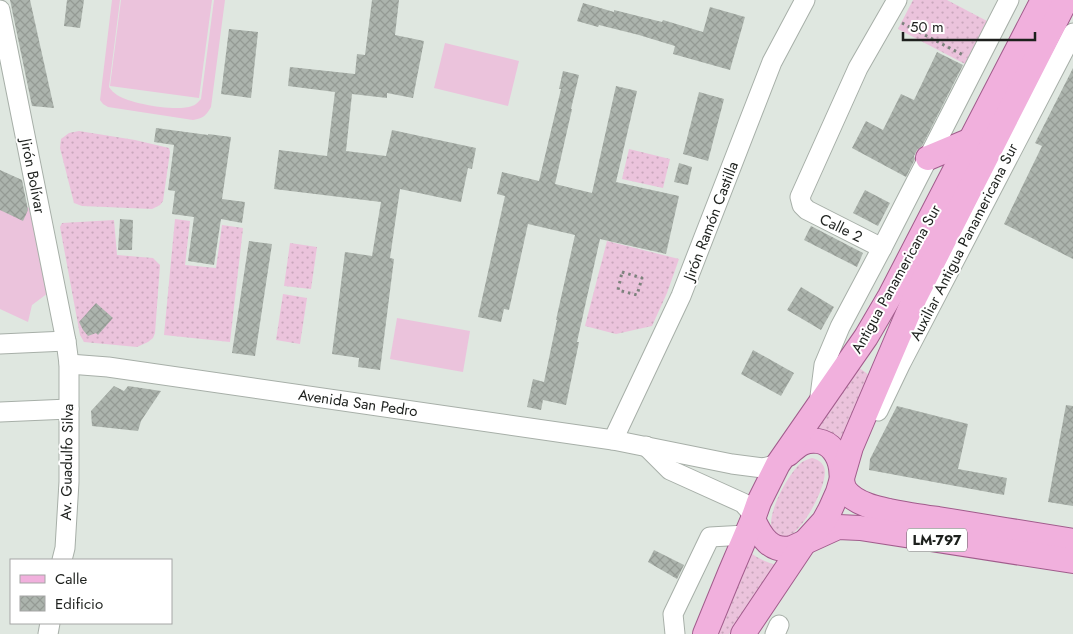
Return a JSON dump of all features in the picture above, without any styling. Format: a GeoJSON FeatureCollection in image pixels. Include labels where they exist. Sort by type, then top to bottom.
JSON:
{"type":"FeatureCollection","features":[{"type":"Feature","properties":{"kind":"main road","name":"Antigua Panamericana Sur"},"geometry":{"type":"LineString","coordinates":[[705,634],[762,495],[778,464],[866,337],[890,296],[1043,0]]}},
{"type":"Feature","properties":{"kind":"main road","name":"Antigua Panamericana Sur"},"geometry":{"type":"LineString","coordinates":[[743,634],[804,542],[824,521],[830,510],[851,447],[915,297],[1066,0]]}},
{"type":"Feature","properties":{"kind":"main road"},"geometry":{"type":"LineString","coordinates":[[928,158],[971,140]]}},
{"type":"Feature","properties":{"kind":"main road","name":"LM-797"},"geometry":{"type":"LineString","coordinates":[[778,464],[799,444],[806,441],[822,441],[834,450],[838,457],[841,467],[841,479],[846,490],[868,506],[904,514],[1073,541]]}},
{"type":"Feature","properties":{"kind":"main road","name":"LM-797"},"geometry":{"type":"LineString","coordinates":[[750,527],[774,547],[786,549],[838,527],[860,528],[1073,561]]}},
{"type":"Feature","properties":{"kind":"street","name":"Jirón Ramón Castilla"},"geometry":{"type":"LineString","coordinates":[[612,440],[681,296],[772,62],[805,0]]}},
{"type":"Feature","properties":{"kind":"street"},"geometry":{"type":"LineString","coordinates":[[819,404],[824,365],[840,326],[1009,0]]}},
{"type":"Feature","properties":{"kind":"street","name":"Calle 2"},"geometry":{"type":"LineString","coordinates":[[882,248],[806,210],[802,205],[800,197],[858,68],[892,8]]}},
{"type":"Feature","properties":{"kind":"street","name":"Jirón Bolívar"},"geometry":{"type":"LineString","coordinates":[[0,10],[69,364]]}},
{"type":"Feature","properties":{"kind":"street","name":"Auxiliar Antigua Panamericana Sur"},"geometry":{"type":"LineString","coordinates":[[851,447],[867,434],[910,346],[1073,33]]}},
{"type":"Feature","properties":{"kind":"street"},"geometry":{"type":"LineString","coordinates":[[0,344],[66,341]]}},
{"type":"Feature","properties":{"kind":"street","name":"Avenida San Pedro"},"geometry":{"type":"LineString","coordinates":[[69,364],[108,367],[612,440],[732,464],[763,468],[778,464]]}},
{"type":"Feature","properties":{"kind":"street","name":"Av. Guadulfo Silva"},"geometry":{"type":"LineString","coordinates":[[62,559],[65,548],[69,482],[69,364]]}},
{"type":"Feature","properties":{"kind":"street"},"geometry":{"type":"LineString","coordinates":[[0,412],[69,408]]}},
{"type":"Feature","properties":{"kind":"street"},"geometry":{"type":"LineString","coordinates":[[646,446],[670,470],[743,502],[750,511],[750,527],[710,537],[673,614],[675,634]]}},
{"type":"Feature","properties":{"kind":"path"},"geometry":{"type":"LineString","coordinates":[[892,8],[978,62]]}},
{"type":"Feature","properties":{"kind":"path"},"geometry":{"type":"LineString","coordinates":[[622,272],[642,278],[637,295],[618,290],[622,272]]}},
{"type":"Feature","properties":{"kind":"shaded area"},"geometry":{"type":"Polygon","coordinates":[[[112,0],[120,0],[109,87],[117,95],[133,101],[165,108],[185,108],[193,106],[201,99],[214,0],[225,0],[211,107],[204,116],[193,120],[108,107],[103,104],[100,100],[112,0]]]}},
{"type":"Feature","properties":{"kind":"shaded area"},"geometry":{"type":"Polygon","coordinates":[[[121,0],[212,0],[199,98],[110,86],[121,0]]]}},
{"type":"Feature","properties":{"kind":"shaded area"},"geometry":{"type":"Polygon","coordinates":[[[913,0],[947,0],[987,21],[965,64],[898,29],[913,0]]]}},
{"type":"Feature","properties":{"kind":"shaded area"},"geometry":{"type":"Polygon","coordinates":[[[445,43],[519,61],[508,106],[434,88],[445,43]]]}},
{"type":"Feature","properties":{"kind":"shaded area"},"geometry":{"type":"Polygon","coordinates":[[[79,131],[135,140],[169,148],[163,201],[160,205],[152,209],[82,206],[74,203],[60,148],[61,139],[69,133],[79,131]]]}},
{"type":"Feature","properties":{"kind":"shaded area"},"geometry":{"type":"Polygon","coordinates":[[[629,149],[670,159],[663,188],[622,179],[629,149]]]}},
{"type":"Feature","properties":{"kind":"shaded area"},"geometry":{"type":"Polygon","coordinates":[[[0,195],[29,208],[48,293],[32,305],[28,322],[0,309],[0,195]]]}},
{"type":"Feature","properties":{"kind":"shaded area"},"geometry":{"type":"Polygon","coordinates":[[[175,219],[190,221],[185,265],[216,268],[222,225],[243,228],[230,342],[164,335],[175,219]]]}},
{"type":"Feature","properties":{"kind":"shaded area"},"geometry":{"type":"Polygon","coordinates":[[[114,220],[117,255],[153,258],[160,265],[155,333],[148,342],[137,347],[84,342],[80,335],[60,227],[62,223],[114,220]]]}},
{"type":"Feature","properties":{"kind":"shaded area"},"geometry":{"type":"Polygon","coordinates":[[[607,241],[679,259],[667,293],[652,326],[616,334],[585,326],[607,241]]]}},
{"type":"Feature","properties":{"kind":"shaded area"},"geometry":{"type":"Polygon","coordinates":[[[290,243],[317,247],[311,289],[284,286],[290,243]]]}},
{"type":"Feature","properties":{"kind":"shaded area"},"geometry":{"type":"Polygon","coordinates":[[[283,294],[307,298],[300,344],[276,340],[283,294]]]}},
{"type":"Feature","properties":{"kind":"shaded area"},"geometry":{"type":"Polygon","coordinates":[[[397,318],[470,331],[463,372],[390,359],[397,318]]]}},
{"type":"Feature","properties":{"kind":"shaded area"},"geometry":{"type":"Polygon","coordinates":[[[858,367],[869,375],[845,445],[832,433],[815,428],[858,367]]]}},
{"type":"Feature","properties":{"kind":"shaded area"},"geometry":{"type":"Polygon","coordinates":[[[812,458],[819,461],[824,467],[825,474],[819,495],[799,527],[785,538],[778,537],[774,534],[771,527],[771,518],[779,496],[784,485],[797,467],[802,462],[812,458]]]}},
{"type":"Feature","properties":{"kind":"shaded area"},"geometry":{"type":"Polygon","coordinates":[[[747,550],[769,563],[777,565],[729,634],[716,634],[747,550]]]}},
{"type":"Feature","properties":{"kind":"building"},"geometry":{"type":"Polygon","coordinates":[[[10,0],[30,0],[54,108],[32,106],[10,0]]]}},
{"type":"Feature","properties":{"kind":"building"},"geometry":{"type":"Polygon","coordinates":[[[67,0],[84,0],[80,28],[64,26],[67,0]]]}},
{"type":"Feature","properties":{"kind":"building"},"geometry":{"type":"Polygon","coordinates":[[[372,0],[399,0],[395,35],[424,41],[413,98],[387,93],[387,98],[352,94],[346,151],[386,156],[392,130],[476,148],[472,169],[468,168],[461,202],[400,189],[390,258],[394,259],[380,370],[358,367],[359,358],[332,354],[345,252],[372,256],[381,202],[274,189],[279,150],[327,156],[335,92],[288,86],[290,67],[355,74],[357,54],[365,55],[372,0]]]}},
{"type":"Feature","properties":{"kind":"building"},"geometry":{"type":"Polygon","coordinates":[[[583,3],[614,12],[614,10],[662,22],[663,20],[703,32],[710,7],[745,17],[730,70],[673,54],[675,46],[639,35],[577,21],[583,3]]]}},
{"type":"Feature","properties":{"kind":"building"},"geometry":{"type":"Polygon","coordinates":[[[229,29],[258,32],[251,98],[221,94],[229,29]]]}},
{"type":"Feature","properties":{"kind":"building"},"geometry":{"type":"Polygon","coordinates":[[[937,52],[963,65],[922,146],[917,150],[914,156],[915,159],[906,177],[852,148],[866,121],[883,130],[901,94],[914,100],[937,52]]]}},
{"type":"Feature","properties":{"kind":"building"},"geometry":{"type":"Polygon","coordinates":[[[1073,68],[1073,259],[1004,224],[1042,146],[1035,143],[1073,68]]]}},
{"type":"Feature","properties":{"kind":"building"},"geometry":{"type":"Polygon","coordinates":[[[563,71],[579,75],[555,184],[592,193],[616,86],[637,91],[616,182],[679,196],[666,254],[600,239],[577,342],[579,342],[566,405],[543,400],[541,410],[527,407],[533,379],[544,382],[575,235],[528,224],[509,310],[504,309],[501,322],[478,317],[505,196],[497,194],[502,172],[539,181],[561,89],[559,89],[563,71]]]}},
{"type":"Feature","properties":{"kind":"building"},"geometry":{"type":"Polygon","coordinates":[[[699,92],[724,99],[708,161],[683,154],[699,92]]]}},
{"type":"Feature","properties":{"kind":"building"},"geometry":{"type":"Polygon","coordinates":[[[156,128],[231,137],[222,199],[245,202],[242,223],[221,219],[214,265],[188,261],[194,217],[172,214],[175,191],[168,190],[174,145],[154,142],[156,128]]]}},
{"type":"Feature","properties":{"kind":"building"},"geometry":{"type":"Polygon","coordinates":[[[679,163],[692,167],[688,185],[674,182],[679,163]]]}},
{"type":"Feature","properties":{"kind":"building"},"geometry":{"type":"Polygon","coordinates":[[[0,170],[22,180],[28,210],[23,221],[0,210],[0,170]]]}},
{"type":"Feature","properties":{"kind":"building"},"geometry":{"type":"Polygon","coordinates":[[[865,190],[890,203],[878,226],[853,213],[865,190]]]}},
{"type":"Feature","properties":{"kind":"building"},"geometry":{"type":"Polygon","coordinates":[[[120,219],[133,220],[132,250],[118,250],[120,219]]]}},
{"type":"Feature","properties":{"kind":"building"},"geometry":{"type":"Polygon","coordinates":[[[811,226],[863,253],[857,267],[804,240],[811,226]]]}},
{"type":"Feature","properties":{"kind":"building"},"geometry":{"type":"Polygon","coordinates":[[[249,241],[272,244],[255,356],[232,353],[249,241]]]}},
{"type":"Feature","properties":{"kind":"building"},"geometry":{"type":"Polygon","coordinates":[[[801,287],[834,307],[821,330],[787,310],[801,287]]]}},
{"type":"Feature","properties":{"kind":"building"},"geometry":{"type":"Polygon","coordinates":[[[96,303],[113,318],[98,335],[96,333],[88,336],[79,322],[96,303]]]}},
{"type":"Feature","properties":{"kind":"building"},"geometry":{"type":"Polygon","coordinates":[[[753,350],[794,373],[781,396],[741,374],[753,350]]]}},
{"type":"Feature","properties":{"kind":"building"},"geometry":{"type":"Polygon","coordinates":[[[114,386],[124,391],[128,386],[161,391],[141,421],[138,431],[92,426],[91,411],[114,386]]]}},
{"type":"Feature","properties":{"kind":"building"},"geometry":{"type":"Polygon","coordinates":[[[1066,405],[1073,406],[1073,506],[1048,502],[1066,405]]]}},
{"type":"Feature","properties":{"kind":"building"},"geometry":{"type":"Polygon","coordinates":[[[897,406],[968,424],[958,469],[1007,478],[1004,495],[869,470],[870,459],[897,406]]]}},
{"type":"Feature","properties":{"kind":"building"},"geometry":{"type":"Polygon","coordinates":[[[654,550],[684,565],[677,579],[648,562],[654,550]]]}}]}
